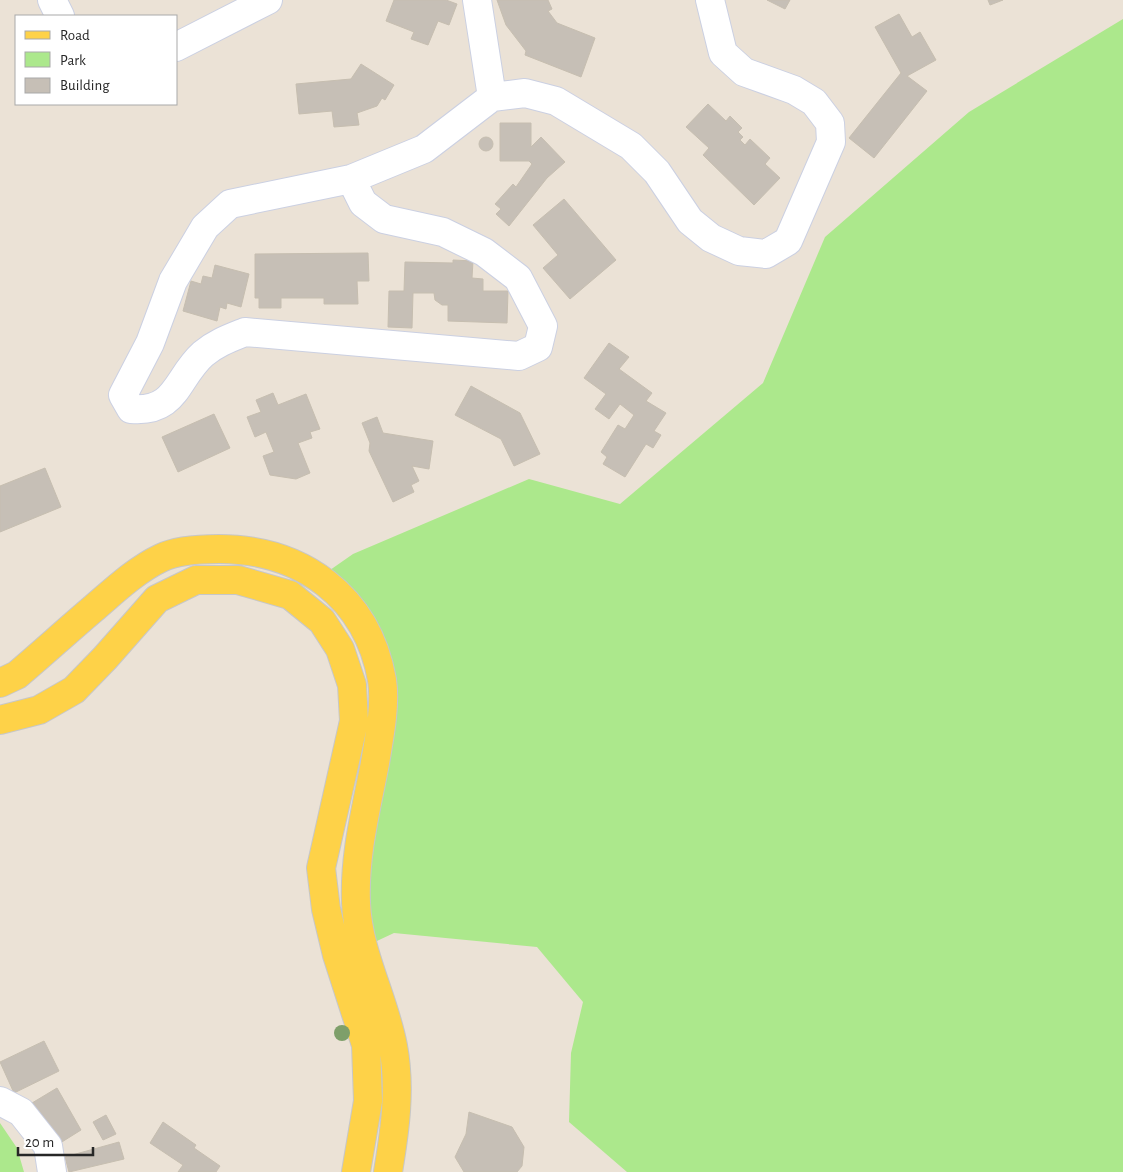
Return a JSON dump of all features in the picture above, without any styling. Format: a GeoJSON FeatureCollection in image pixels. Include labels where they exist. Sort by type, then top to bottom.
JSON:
{"type":"FeatureCollection","features":[{"type":"Feature","properties":{"kind":"main road"},"geometry":{"type":"LineString","coordinates":[[0,682],[17,675],[130,576],[162,557],[199,549],[240,549],[278,557],[320,577],[348,602],[369,637],[382,682],[380,733],[356,860],[356,907],[364,947],[393,1046],[398,1110],[388,1172]]}},
{"type":"Feature","properties":{"kind":"main road"},"geometry":{"type":"LineString","coordinates":[[0,720],[39,710],[74,690],[157,599],[196,580],[238,580],[290,595],[322,621],[340,649],[352,685],[354,721],[321,868],[326,909],[337,955],[366,1046],[368,1101],[356,1172]]}},
{"type":"Feature","properties":{"kind":"street"},"geometry":{"type":"LineString","coordinates":[[52,0],[60,15]]}},
{"type":"Feature","properties":{"kind":"street"},"geometry":{"type":"LineString","coordinates":[[178,46],[268,0]]}},
{"type":"Feature","properties":{"kind":"street"},"geometry":{"type":"LineString","coordinates":[[478,0],[492,97]]}},
{"type":"Feature","properties":{"kind":"street"},"geometry":{"type":"LineString","coordinates":[[351,179],[363,203],[384,219],[443,232],[484,252],[518,278],[544,326],[538,347],[519,356],[244,332],[220,342],[202,354],[167,400],[149,411],[131,409],[122,395],[150,343],[174,281],[204,227],[230,204],[351,179],[424,149],[492,97],[526,93],[556,101],[631,146],[657,172],[690,221],[711,238],[739,251],[766,254],[788,241],[831,142],[830,123],[814,102],[794,90],[744,72],[724,53],[710,0]]}},
{"type":"Feature","properties":{"kind":"street"},"geometry":{"type":"LineString","coordinates":[[0,1101],[21,1112],[48,1146],[52,1172]]}},
{"type":"Feature","properties":{"kind":"green space"},"geometry":{"type":"Polygon","coordinates":[[[1123,19],[1123,1172],[627,1172],[569,1122],[571,1053],[583,1002],[537,947],[394,933],[364,947],[382,682],[320,577],[353,554],[529,479],[620,504],[763,383],[825,237],[969,112],[1123,19]]]}},
{"type":"Feature","properties":{"kind":"green space"},"geometry":{"type":"Polygon","coordinates":[[[0,1123],[17,1148],[24,1172],[0,1172],[0,1123]]]}},
{"type":"Feature","properties":{"kind":"building"},"geometry":{"type":"Polygon","coordinates":[[[394,0],[446,0],[457,4],[449,25],[438,21],[428,45],[411,39],[414,32],[386,21],[394,0]]]}},
{"type":"Feature","properties":{"kind":"building"},"geometry":{"type":"Polygon","coordinates":[[[497,0],[548,0],[552,9],[548,11],[557,23],[595,38],[581,77],[525,55],[526,51],[506,25],[497,0]]]}},
{"type":"Feature","properties":{"kind":"building"},"geometry":{"type":"Polygon","coordinates":[[[767,0],[790,0],[785,9],[767,0]]]}},
{"type":"Feature","properties":{"kind":"building"},"geometry":{"type":"Polygon","coordinates":[[[988,0],[1003,0],[990,5],[988,0]]]}},
{"type":"Feature","properties":{"kind":"building"},"geometry":{"type":"Polygon","coordinates":[[[899,14],[912,37],[920,32],[936,60],[907,76],[927,91],[874,158],[849,138],[901,73],[875,27],[899,14]]]}},
{"type":"Feature","properties":{"kind":"building"},"geometry":{"type":"Polygon","coordinates":[[[361,64],[394,85],[385,100],[382,98],[377,106],[357,113],[359,125],[334,127],[332,111],[299,114],[296,84],[351,79],[361,64]]]}},
{"type":"Feature","properties":{"kind":"building"},"geometry":{"type":"Polygon","coordinates":[[[708,104],[726,121],[730,116],[742,128],[738,132],[743,137],[740,140],[745,145],[750,139],[770,158],[765,164],[780,178],[754,205],[703,155],[709,148],[686,127],[708,104]]]}},
{"type":"Feature","properties":{"kind":"building"},"geometry":{"type":"Polygon","coordinates":[[[500,123],[531,123],[531,147],[541,137],[565,162],[547,178],[509,226],[496,214],[501,209],[495,204],[513,184],[516,187],[532,164],[529,161],[500,161],[500,123]]]}},
{"type":"Feature","properties":{"kind":"building"},"geometry":{"type":"Polygon","coordinates":[[[483,137],[489,137],[493,144],[489,151],[483,151],[479,147],[479,141],[483,137]]]}},
{"type":"Feature","properties":{"kind":"building"},"geometry":{"type":"Polygon","coordinates":[[[564,199],[616,260],[570,299],[543,268],[558,255],[533,225],[564,199]]]}},
{"type":"Feature","properties":{"kind":"building"},"geometry":{"type":"Polygon","coordinates":[[[368,253],[369,281],[357,281],[358,304],[324,304],[324,298],[281,298],[281,308],[259,308],[259,298],[255,298],[255,254],[368,253]]]}},
{"type":"Feature","properties":{"kind":"building"},"geometry":{"type":"Polygon","coordinates":[[[453,260],[473,261],[472,278],[483,279],[483,291],[508,291],[507,323],[448,321],[448,305],[442,305],[435,300],[434,293],[413,293],[412,328],[388,327],[389,291],[404,291],[405,262],[453,263],[453,260]]]}},
{"type":"Feature","properties":{"kind":"building"},"geometry":{"type":"Polygon","coordinates":[[[215,265],[249,274],[241,307],[227,303],[226,309],[220,307],[217,321],[183,311],[191,281],[201,284],[203,276],[212,278],[215,265]]]}},
{"type":"Feature","properties":{"kind":"building"},"geometry":{"type":"Polygon","coordinates":[[[609,343],[629,357],[619,369],[652,393],[646,401],[666,413],[654,431],[661,435],[653,448],[646,444],[625,477],[603,464],[607,457],[601,452],[618,425],[625,429],[634,415],[620,404],[609,419],[595,409],[606,394],[584,378],[609,343]]]}},
{"type":"Feature","properties":{"kind":"building"},"geometry":{"type":"Polygon","coordinates":[[[471,386],[520,413],[540,454],[514,466],[501,439],[455,415],[471,386]]]}},
{"type":"Feature","properties":{"kind":"building"},"geometry":{"type":"Polygon","coordinates":[[[273,393],[278,405],[306,394],[320,429],[310,432],[312,438],[298,443],[310,473],[296,479],[270,475],[263,456],[274,452],[266,432],[255,437],[247,417],[261,412],[256,400],[273,393]]]}},
{"type":"Feature","properties":{"kind":"building"},"geometry":{"type":"Polygon","coordinates":[[[214,414],[230,448],[178,472],[162,437],[214,414]]]}},
{"type":"Feature","properties":{"kind":"building"},"geometry":{"type":"Polygon","coordinates":[[[377,417],[383,433],[433,441],[429,469],[412,466],[419,481],[411,485],[414,492],[393,502],[369,451],[370,443],[362,423],[377,417]]]}},
{"type":"Feature","properties":{"kind":"building"},"geometry":{"type":"Polygon","coordinates":[[[45,468],[61,507],[0,532],[0,486],[45,468]]]}},
{"type":"Feature","properties":{"kind":"building"},"geometry":{"type":"Polygon","coordinates":[[[44,1041],[59,1071],[14,1093],[0,1062],[44,1041]]]}},
{"type":"Feature","properties":{"kind":"building"},"geometry":{"type":"Polygon","coordinates":[[[57,1088],[81,1130],[57,1145],[32,1103],[57,1088]]]}},
{"type":"Feature","properties":{"kind":"building"},"geometry":{"type":"Polygon","coordinates":[[[469,1112],[512,1127],[524,1147],[522,1166],[517,1172],[464,1172],[455,1157],[466,1134],[469,1112]]]}},
{"type":"Feature","properties":{"kind":"building"},"geometry":{"type":"Polygon","coordinates":[[[106,1115],[116,1134],[103,1140],[93,1122],[106,1115]]]}},
{"type":"Feature","properties":{"kind":"building"},"geometry":{"type":"Polygon","coordinates":[[[163,1122],[196,1145],[194,1148],[220,1166],[216,1172],[178,1172],[183,1165],[150,1143],[163,1122]]]}},
{"type":"Feature","properties":{"kind":"building"},"geometry":{"type":"Polygon","coordinates":[[[119,1142],[124,1159],[69,1172],[65,1157],[119,1142]]]}}]}
